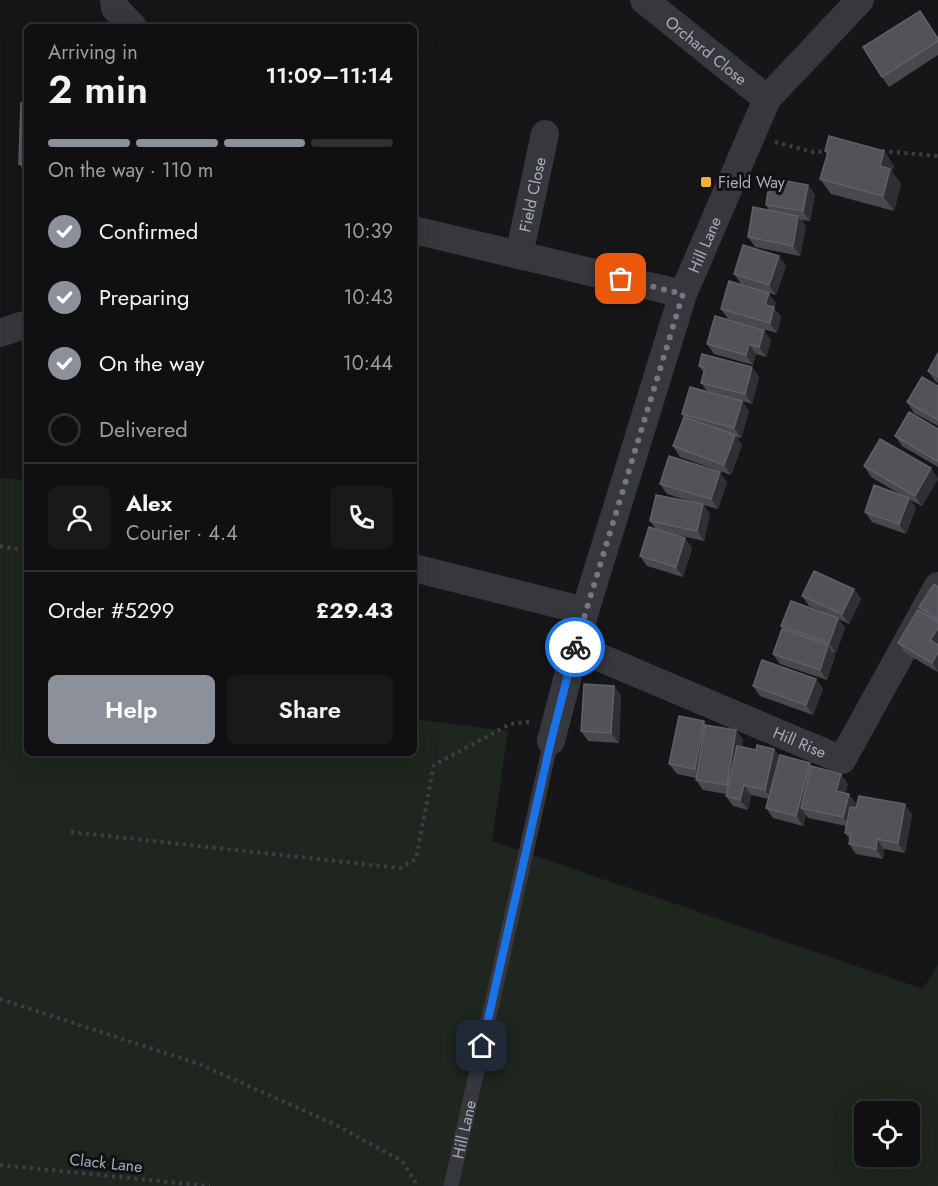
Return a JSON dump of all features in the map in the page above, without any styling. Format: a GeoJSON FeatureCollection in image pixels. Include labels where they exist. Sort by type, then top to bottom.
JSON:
{"type":"FeatureCollection","features":[{"type":"Feature","properties":{"kind":"street","name":"Orchard Close"},"geometry":{"type":"LineString","coordinates":[[644,0],[767,99]]}},
{"type":"Feature","properties":{"kind":"street","name":"Hill Lane"},"geometry":{"type":"LineString","coordinates":[[554,730],[585,611],[683,294],[767,99],[860,0]]}},
{"type":"Feature","properties":{"kind":"street","name":"Field Close"},"geometry":{"type":"LineString","coordinates":[[519,255],[545,134]]}},
{"type":"Feature","properties":{"kind":"street"},"geometry":{"type":"LineString","coordinates":[[417,231],[683,294]]}},
{"type":"Feature","properties":{"kind":"street"},"geometry":{"type":"LineString","coordinates":[[0,333],[24,325]]}},
{"type":"Feature","properties":{"kind":"street"},"geometry":{"type":"LineString","coordinates":[[417,569],[585,611]]}},
{"type":"Feature","properties":{"kind":"street","name":"Hill Rise"},"geometry":{"type":"LineString","coordinates":[[575,647],[842,760],[938,586]]}},
{"type":"Feature","properties":{"kind":"lane","name":"Hill Lane"},"geometry":{"type":"LineString","coordinates":[[451,1186],[554,730]]}},
{"type":"Feature","properties":{"kind":"path"},"geometry":{"type":"LineString","coordinates":[[752,134],[813,152],[836,151]]}},
{"type":"Feature","properties":{"kind":"path"},"geometry":{"type":"LineString","coordinates":[[871,150],[938,156]]}},
{"type":"Feature","properties":{"kind":"path"},"geometry":{"type":"LineString","coordinates":[[0,546],[24,550]]}},
{"type":"Feature","properties":{"kind":"path"},"geometry":{"type":"LineString","coordinates":[[71,832],[400,868],[416,859],[434,765],[510,724],[554,730]]}},
{"type":"Feature","properties":{"kind":"path"},"geometry":{"type":"LineString","coordinates":[[0,999],[199,1064],[334,1124],[402,1161],[418,1186]]}},
{"type":"Feature","properties":{"kind":"path","name":"Clack Lane"},"geometry":{"type":"LineString","coordinates":[[0,1165],[210,1186]]}},
{"type":"Feature","properties":{"kind":"shaded area"},"geometry":{"type":"Polygon","coordinates":[[[0,478],[24,480],[24,756],[417,756],[417,719],[508,731],[492,841],[923,989],[938,964],[938,1186],[0,1186],[0,478]]]}},
{"type":"Feature","properties":{"kind":"building"},"geometry":{"type":"Polygon","coordinates":[[[920,11],[938,41],[882,77],[863,47],[920,11]]]}},
{"type":"Feature","properties":{"kind":"building"},"geometry":{"type":"Polygon","coordinates":[[[21,103],[24,103],[24,165],[19,164],[21,103]]]}},
{"type":"Feature","properties":{"kind":"building"},"geometry":{"type":"Polygon","coordinates":[[[829,136],[884,151],[880,166],[890,169],[883,196],[820,179],[828,152],[825,151],[829,136]]]}},
{"type":"Feature","properties":{"kind":"building"},"geometry":{"type":"Polygon","coordinates":[[[770,178],[808,185],[803,211],[766,205],[770,178]]]}},
{"type":"Feature","properties":{"kind":"building"},"geometry":{"type":"Polygon","coordinates":[[[753,207],[798,216],[793,246],[748,237],[753,207]]]}},
{"type":"Feature","properties":{"kind":"building"},"geometry":{"type":"Polygon","coordinates":[[[743,245],[779,256],[769,285],[734,274],[743,245]]]}},
{"type":"Feature","properties":{"kind":"building"},"geometry":{"type":"Polygon","coordinates":[[[729,281],[769,293],[765,305],[774,307],[770,323],[721,309],[729,281]]]}},
{"type":"Feature","properties":{"kind":"building"},"geometry":{"type":"Polygon","coordinates":[[[715,316],[764,330],[759,347],[749,344],[746,355],[707,344],[715,316]]]}},
{"type":"Feature","properties":{"kind":"building"},"geometry":{"type":"Polygon","coordinates":[[[938,353],[938,377],[928,371],[938,353]]]}},
{"type":"Feature","properties":{"kind":"building"},"geometry":{"type":"Polygon","coordinates":[[[702,354],[752,367],[745,394],[701,383],[705,368],[699,366],[702,354]]]}},
{"type":"Feature","properties":{"kind":"building"},"geometry":{"type":"Polygon","coordinates":[[[922,377],[938,386],[938,420],[907,402],[922,377]]]}},
{"type":"Feature","properties":{"kind":"building"},"geometry":{"type":"Polygon","coordinates":[[[690,387],[742,401],[734,428],[682,414],[690,387]]]}},
{"type":"Feature","properties":{"kind":"building"},"geometry":{"type":"Polygon","coordinates":[[[909,412],[938,429],[937,461],[895,436],[909,412]]]}},
{"type":"Feature","properties":{"kind":"building"},"geometry":{"type":"Polygon","coordinates":[[[684,417],[735,435],[724,465],[673,446],[684,417]]]}},
{"type":"Feature","properties":{"kind":"building"},"geometry":{"type":"Polygon","coordinates":[[[880,439],[931,468],[915,496],[864,466],[880,439]]]}},
{"type":"Feature","properties":{"kind":"building"},"geometry":{"type":"Polygon","coordinates":[[[669,456],[720,472],[711,499],[660,484],[669,456]]]}},
{"type":"Feature","properties":{"kind":"building"},"geometry":{"type":"Polygon","coordinates":[[[874,485],[909,498],[899,524],[865,512],[874,485]]]}},
{"type":"Feature","properties":{"kind":"building"},"geometry":{"type":"Polygon","coordinates":[[[656,495],[703,504],[697,531],[650,521],[656,495]]]}},
{"type":"Feature","properties":{"kind":"building"},"geometry":{"type":"Polygon","coordinates":[[[649,527],[685,538],[676,567],[640,556],[649,527]]]}},
{"type":"Feature","properties":{"kind":"building"},"geometry":{"type":"Polygon","coordinates":[[[814,571],[854,589],[842,614],[802,596],[814,571]]]}},
{"type":"Feature","properties":{"kind":"building"},"geometry":{"type":"Polygon","coordinates":[[[934,584],[938,587],[938,620],[919,607],[934,584]]]}},
{"type":"Feature","properties":{"kind":"building"},"geometry":{"type":"Polygon","coordinates":[[[791,601],[838,618],[829,643],[781,626],[791,601]]]}},
{"type":"Feature","properties":{"kind":"building"},"geometry":{"type":"Polygon","coordinates":[[[918,610],[938,622],[938,628],[930,640],[938,645],[938,652],[932,663],[898,643],[918,610]]]}},
{"type":"Feature","properties":{"kind":"building"},"geometry":{"type":"Polygon","coordinates":[[[782,629],[828,645],[820,670],[773,654],[782,629]]]}},
{"type":"Feature","properties":{"kind":"building"},"geometry":{"type":"Polygon","coordinates":[[[762,660],[816,679],[806,705],[753,686],[762,660]]]}},
{"type":"Feature","properties":{"kind":"building"},"geometry":{"type":"Polygon","coordinates":[[[584,684],[614,686],[611,733],[581,731],[584,684]]]}},
{"type":"Feature","properties":{"kind":"building"},"geometry":{"type":"Polygon","coordinates":[[[679,716],[704,721],[695,769],[669,764],[679,716]]]}},
{"type":"Feature","properties":{"kind":"building"},"geometry":{"type":"Polygon","coordinates":[[[705,725],[736,730],[727,785],[696,780],[705,725]]]}},
{"type":"Feature","properties":{"kind":"building"},"geometry":{"type":"Polygon","coordinates":[[[757,745],[774,749],[765,790],[744,785],[740,800],[726,796],[737,746],[756,750],[757,745]]]}},
{"type":"Feature","properties":{"kind":"building"},"geometry":{"type":"Polygon","coordinates":[[[780,755],[810,763],[796,816],[766,808],[780,755]]]}},
{"type":"Feature","properties":{"kind":"building"},"geometry":{"type":"Polygon","coordinates":[[[811,766],[841,774],[836,791],[849,794],[843,817],[801,808],[811,766]]]}},
{"type":"Feature","properties":{"kind":"building"},"geometry":{"type":"Polygon","coordinates":[[[859,796],[905,804],[898,843],[877,839],[876,849],[849,844],[851,834],[845,833],[850,807],[856,808],[859,796]]]}},
{"type":"Feature","properties":{"kind":"way so far"},"geometry":{"type":"LineString","coordinates":[[575,647],[683,294],[621,279]]}},
{"type":"Feature","properties":{"kind":"place","name":"Field Way"},"geometry":{"type":"Point","coordinates":[706,182]}},
{"type":"Feature","properties":{"kind":"route"},"geometry":{"type":"LineString","coordinates":[[482,1046],[551,741],[575,647]]}}]}
